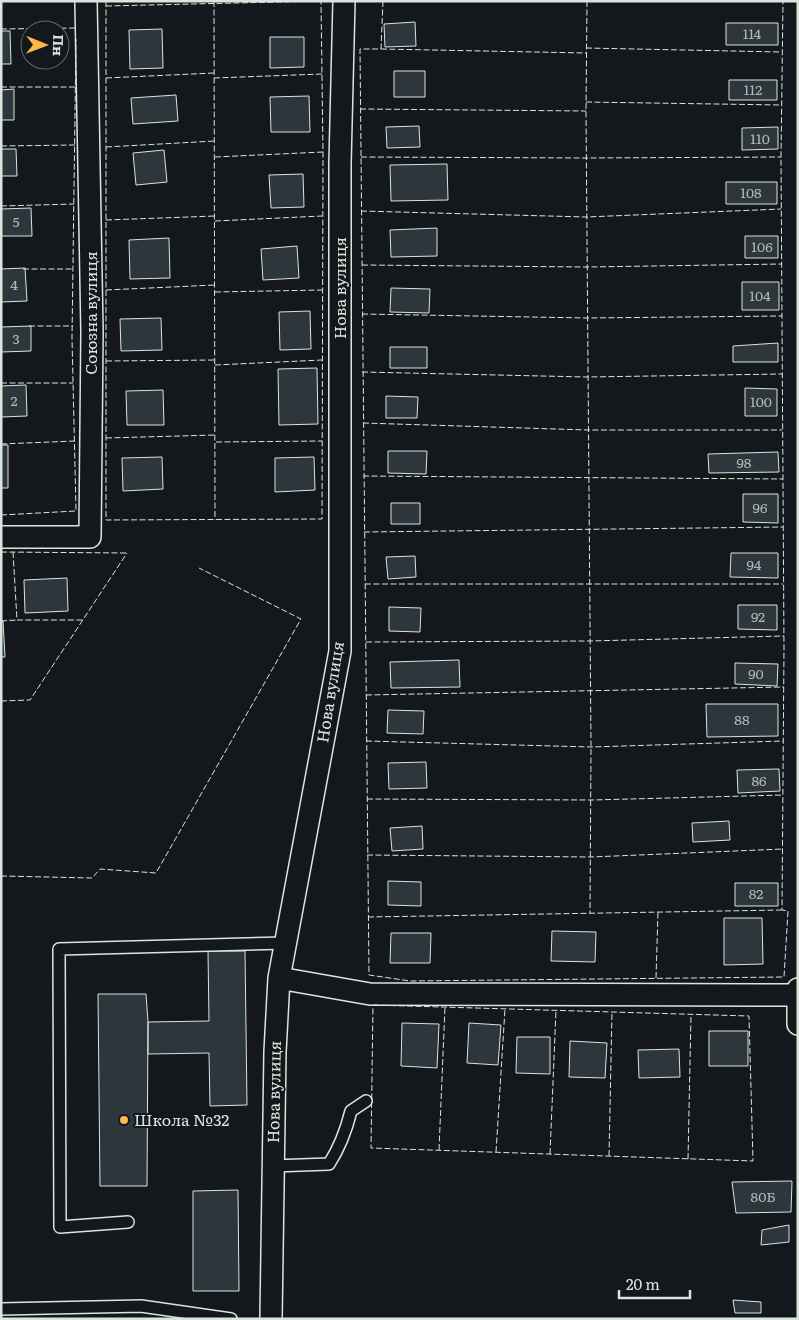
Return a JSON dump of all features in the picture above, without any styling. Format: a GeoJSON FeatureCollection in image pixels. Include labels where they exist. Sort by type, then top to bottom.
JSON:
{"type":"FeatureCollection","features":[{"type":"Feature","properties":{"kind":"street","name":"Союзна вулиця"},"geometry":{"type":"LineString","coordinates":[[1,537],[90,537],[92,332],[86,1]]}},
{"type":"Feature","properties":{"kind":"street","name":"Нова вулиця"},"geometry":{"type":"LineString","coordinates":[[271,1319],[274,1052],[279,978],[340,652],[340,163],[344,1]]}},
{"type":"Feature","properties":{"kind":"street"},"geometry":{"type":"LineString","coordinates":[[279,978],[370,994],[797,992],[798,1024]]}},
{"type":"Feature","properties":{"kind":"lane"},"geometry":{"type":"LineString","coordinates":[[128,1222],[60,1227],[59,949],[285,943]]}},
{"type":"Feature","properties":{"kind":"lane"},"geometry":{"type":"LineString","coordinates":[[272,1166],[329,1164],[340,1147],[350,1111],[366,1101]]}},
{"type":"Feature","properties":{"kind":"lane"},"geometry":{"type":"LineString","coordinates":[[1,1309],[141,1306],[230,1319]]}},
{"type":"Feature","properties":{"kind":"building"},"geometry":{"type":"Polygon","coordinates":[[[415,22],[416,46],[385,47],[384,24],[415,22]]]}},
{"type":"Feature","properties":{"kind":"building"},"geometry":{"type":"Polygon","coordinates":[[[726,23],[778,23],[778,45],[726,45],[726,23]]]}},
{"type":"Feature","properties":{"kind":"building"},"geometry":{"type":"Polygon","coordinates":[[[162,29],[163,68],[130,69],[129,30],[162,29]]]}},
{"type":"Feature","properties":{"kind":"building"},"geometry":{"type":"Polygon","coordinates":[[[1,31],[10,31],[11,64],[1,64],[1,31]]]}},
{"type":"Feature","properties":{"kind":"building"},"geometry":{"type":"Polygon","coordinates":[[[270,37],[304,37],[304,67],[270,68],[270,37]]]}},
{"type":"Feature","properties":{"kind":"building"},"geometry":{"type":"Polygon","coordinates":[[[394,71],[425,71],[425,97],[394,97],[394,71]]]}},
{"type":"Feature","properties":{"kind":"building"},"geometry":{"type":"Polygon","coordinates":[[[729,80],[777,80],[777,100],[729,100],[729,80]]]}},
{"type":"Feature","properties":{"kind":"building"},"geometry":{"type":"Polygon","coordinates":[[[14,89],[14,120],[1,120],[1,90],[14,89]]]}},
{"type":"Feature","properties":{"kind":"building"},"geometry":{"type":"Polygon","coordinates":[[[176,95],[178,121],[133,124],[131,98],[176,95]]]}},
{"type":"Feature","properties":{"kind":"building"},"geometry":{"type":"Polygon","coordinates":[[[309,96],[310,132],[271,132],[270,97],[309,96]]]}},
{"type":"Feature","properties":{"kind":"building"},"geometry":{"type":"Polygon","coordinates":[[[419,126],[420,147],[387,148],[386,127],[419,126]]]}},
{"type":"Feature","properties":{"kind":"building"},"geometry":{"type":"Polygon","coordinates":[[[778,127],[778,149],[742,150],[742,128],[778,127]]]}},
{"type":"Feature","properties":{"kind":"building"},"geometry":{"type":"Polygon","coordinates":[[[1,149],[16,149],[17,176],[1,176],[1,149]]]}},
{"type":"Feature","properties":{"kind":"building"},"geometry":{"type":"Polygon","coordinates":[[[164,150],[167,182],[136,185],[133,153],[164,150]]]}},
{"type":"Feature","properties":{"kind":"building"},"geometry":{"type":"Polygon","coordinates":[[[447,164],[448,200],[391,201],[390,165],[447,164]]]}},
{"type":"Feature","properties":{"kind":"building"},"geometry":{"type":"Polygon","coordinates":[[[303,174],[304,207],[271,208],[269,175],[303,174]]]}},
{"type":"Feature","properties":{"kind":"building"},"geometry":{"type":"Polygon","coordinates":[[[726,182],[777,182],[777,204],[726,204],[726,182]]]}},
{"type":"Feature","properties":{"kind":"building"},"geometry":{"type":"Polygon","coordinates":[[[31,208],[32,236],[1,236],[1,209],[31,208]]]}},
{"type":"Feature","properties":{"kind":"building"},"geometry":{"type":"Polygon","coordinates":[[[437,228],[437,256],[391,257],[390,230],[437,228]]]}},
{"type":"Feature","properties":{"kind":"building"},"geometry":{"type":"Polygon","coordinates":[[[745,236],[778,236],[778,258],[745,258],[745,236]]]}},
{"type":"Feature","properties":{"kind":"building"},"geometry":{"type":"Polygon","coordinates":[[[169,238],[170,278],[130,279],[129,240],[169,238]]]}},
{"type":"Feature","properties":{"kind":"building"},"geometry":{"type":"Polygon","coordinates":[[[297,246],[299,278],[263,280],[261,249],[297,246]]]}},
{"type":"Feature","properties":{"kind":"building"},"geometry":{"type":"Polygon","coordinates":[[[25,268],[27,301],[1,302],[1,269],[25,268]]]}},
{"type":"Feature","properties":{"kind":"building"},"geometry":{"type":"Polygon","coordinates":[[[742,282],[779,282],[779,310],[742,310],[742,282]]]}},
{"type":"Feature","properties":{"kind":"building"},"geometry":{"type":"Polygon","coordinates":[[[391,288],[430,289],[429,313],[390,312],[391,288]]]}},
{"type":"Feature","properties":{"kind":"building"},"geometry":{"type":"Polygon","coordinates":[[[310,311],[311,349],[280,350],[279,312],[310,311]]]}},
{"type":"Feature","properties":{"kind":"building"},"geometry":{"type":"Polygon","coordinates":[[[161,318],[162,350],[121,351],[120,319],[161,318]]]}},
{"type":"Feature","properties":{"kind":"building"},"geometry":{"type":"Polygon","coordinates":[[[31,326],[31,351],[1,352],[1,327],[31,326]]]}},
{"type":"Feature","properties":{"kind":"building"},"geometry":{"type":"Polygon","coordinates":[[[778,343],[778,362],[733,362],[733,346],[778,343]]]}},
{"type":"Feature","properties":{"kind":"building"},"geometry":{"type":"Polygon","coordinates":[[[390,347],[427,347],[427,368],[390,368],[390,347]]]}},
{"type":"Feature","properties":{"kind":"building"},"geometry":{"type":"Polygon","coordinates":[[[317,368],[318,424],[279,425],[278,369],[317,368]]]}},
{"type":"Feature","properties":{"kind":"building"},"geometry":{"type":"Polygon","coordinates":[[[26,385],[27,416],[1,417],[1,386],[26,385]]]}},
{"type":"Feature","properties":{"kind":"building"},"geometry":{"type":"Polygon","coordinates":[[[745,388],[777,389],[777,416],[745,416],[745,388]]]}},
{"type":"Feature","properties":{"kind":"building"},"geometry":{"type":"Polygon","coordinates":[[[163,390],[164,425],[127,425],[126,391],[163,390]]]}},
{"type":"Feature","properties":{"kind":"building"},"geometry":{"type":"Polygon","coordinates":[[[386,396],[418,397],[417,418],[386,418],[386,396]]]}},
{"type":"Feature","properties":{"kind":"building"},"geometry":{"type":"Polygon","coordinates":[[[1,445],[8,445],[8,488],[1,488],[1,445]]]}},
{"type":"Feature","properties":{"kind":"building"},"geometry":{"type":"Polygon","coordinates":[[[388,451],[427,451],[426,474],[388,473],[388,451]]]}},
{"type":"Feature","properties":{"kind":"building"},"geometry":{"type":"Polygon","coordinates":[[[778,452],[779,472],[709,473],[708,454],[778,452]]]}},
{"type":"Feature","properties":{"kind":"building"},"geometry":{"type":"Polygon","coordinates":[[[162,457],[163,489],[123,491],[122,458],[162,457]]]}},
{"type":"Feature","properties":{"kind":"building"},"geometry":{"type":"Polygon","coordinates":[[[314,457],[315,490],[275,492],[275,458],[314,457]]]}},
{"type":"Feature","properties":{"kind":"building"},"geometry":{"type":"Polygon","coordinates":[[[743,494],[778,494],[778,523],[743,522],[743,494]]]}},
{"type":"Feature","properties":{"kind":"building"},"geometry":{"type":"Polygon","coordinates":[[[391,503],[420,503],[420,524],[391,524],[391,503]]]}},
{"type":"Feature","properties":{"kind":"building"},"geometry":{"type":"Polygon","coordinates":[[[731,553],[778,553],[778,578],[730,577],[731,553]]]}},
{"type":"Feature","properties":{"kind":"building"},"geometry":{"type":"Polygon","coordinates":[[[415,556],[416,577],[388,579],[386,557],[415,556]]]}},
{"type":"Feature","properties":{"kind":"building"},"geometry":{"type":"Polygon","coordinates":[[[67,578],[68,611],[25,613],[24,580],[67,578]]]}},
{"type":"Feature","properties":{"kind":"building"},"geometry":{"type":"Polygon","coordinates":[[[738,605],[777,605],[777,630],[738,629],[738,605]]]}},
{"type":"Feature","properties":{"kind":"building"},"geometry":{"type":"Polygon","coordinates":[[[389,607],[421,608],[420,632],[389,631],[389,607]]]}},
{"type":"Feature","properties":{"kind":"building"},"geometry":{"type":"Polygon","coordinates":[[[1,621],[3,621],[5,657],[1,657],[1,621]]]}},
{"type":"Feature","properties":{"kind":"building"},"geometry":{"type":"Polygon","coordinates":[[[459,660],[460,687],[391,688],[390,662],[459,660]]]}},
{"type":"Feature","properties":{"kind":"building"},"geometry":{"type":"Polygon","coordinates":[[[735,663],[778,664],[777,686],[735,684],[735,663]]]}},
{"type":"Feature","properties":{"kind":"building"},"geometry":{"type":"Polygon","coordinates":[[[706,704],[778,704],[778,736],[707,737],[706,704]]]}},
{"type":"Feature","properties":{"kind":"building"},"geometry":{"type":"Polygon","coordinates":[[[388,710],[424,711],[423,734],[387,733],[388,710]]]}},
{"type":"Feature","properties":{"kind":"building"},"geometry":{"type":"Polygon","coordinates":[[[426,762],[427,788],[389,789],[388,763],[426,762]]]}},
{"type":"Feature","properties":{"kind":"building"},"geometry":{"type":"Polygon","coordinates":[[[779,769],[780,791],[738,793],[737,770],[779,769]]]}},
{"type":"Feature","properties":{"kind":"building"},"geometry":{"type":"Polygon","coordinates":[[[729,821],[730,840],[693,842],[692,823],[729,821]]]}},
{"type":"Feature","properties":{"kind":"building"},"geometry":{"type":"Polygon","coordinates":[[[422,826],[423,849],[392,851],[390,828],[422,826]]]}},
{"type":"Feature","properties":{"kind":"building"},"geometry":{"type":"Polygon","coordinates":[[[388,881],[421,882],[421,906],[388,905],[388,881]]]}},
{"type":"Feature","properties":{"kind":"building"},"geometry":{"type":"Polygon","coordinates":[[[735,883],[778,883],[778,906],[735,906],[735,883]]]}},
{"type":"Feature","properties":{"kind":"building"},"geometry":{"type":"Polygon","coordinates":[[[724,918],[762,918],[763,964],[724,965],[724,918]]]}},
{"type":"Feature","properties":{"kind":"building"},"geometry":{"type":"Polygon","coordinates":[[[552,931],[596,932],[595,962],[551,961],[552,931]]]}},
{"type":"Feature","properties":{"kind":"building"},"geometry":{"type":"Polygon","coordinates":[[[391,933],[431,933],[430,963],[390,963],[391,933]]]}},
{"type":"Feature","properties":{"kind":"building"},"geometry":{"type":"Polygon","coordinates":[[[208,951],[245,951],[247,1105],[210,1106],[209,1053],[148,1054],[148,1022],[209,1021],[208,951]]]}},
{"type":"Feature","properties":{"kind":"building","name":"Школа №32"},"geometry":{"type":"Polygon","coordinates":[[[98,994],[146,994],[148,1022],[147,1186],[100,1186],[98,994]]]}},
{"type":"Feature","properties":{"kind":"building"},"geometry":{"type":"Polygon","coordinates":[[[402,1023],[439,1024],[437,1068],[401,1066],[402,1023]]]}},
{"type":"Feature","properties":{"kind":"building"},"geometry":{"type":"Polygon","coordinates":[[[469,1023],[501,1025],[498,1065],[467,1063],[469,1023]]]}},
{"type":"Feature","properties":{"kind":"building"},"geometry":{"type":"Polygon","coordinates":[[[709,1031],[748,1031],[748,1066],[709,1066],[709,1031]]]}},
{"type":"Feature","properties":{"kind":"building"},"geometry":{"type":"Polygon","coordinates":[[[517,1037],[550,1037],[550,1074],[516,1073],[517,1037]]]}},
{"type":"Feature","properties":{"kind":"building"},"geometry":{"type":"Polygon","coordinates":[[[570,1041],[607,1043],[605,1078],[569,1077],[570,1041]]]}},
{"type":"Feature","properties":{"kind":"building"},"geometry":{"type":"Polygon","coordinates":[[[679,1049],[680,1077],[639,1078],[638,1050],[679,1049]]]}},
{"type":"Feature","properties":{"kind":"building"},"geometry":{"type":"Polygon","coordinates":[[[792,1181],[791,1212],[736,1213],[732,1182],[792,1181]]]}},
{"type":"Feature","properties":{"kind":"building"},"geometry":{"type":"Polygon","coordinates":[[[238,1190],[239,1291],[193,1291],[193,1191],[238,1190]]]}},
{"type":"Feature","properties":{"kind":"building"},"geometry":{"type":"Polygon","coordinates":[[[789,1225],[789,1242],[761,1245],[762,1230],[789,1225]]]}},
{"type":"Feature","properties":{"kind":"building"},"geometry":{"type":"Polygon","coordinates":[[[733,1300],[761,1302],[761,1313],[735,1313],[733,1300]]]}},
{"type":"Feature","properties":{"kind":"fence"},"geometry":{"type":"LineString","coordinates":[[106,1],[106,520],[322,519],[323,152],[321,1]]}},
{"type":"Feature","properties":{"kind":"fence"},"geometry":{"type":"LineString","coordinates":[[214,1],[215,520]]}},
{"type":"Feature","properties":{"kind":"fence"},"geometry":{"type":"LineString","coordinates":[[106,6],[321,1]]}},
{"type":"Feature","properties":{"kind":"fence"},"geometry":{"type":"LineString","coordinates":[[383,1],[381,49],[360,49],[369,975],[410,981],[784,977],[788,911],[782,910],[784,648],[781,157],[783,1]]}},
{"type":"Feature","properties":{"kind":"fence"},"geometry":{"type":"LineString","coordinates":[[587,1],[586,111],[591,747],[590,913]]}},
{"type":"Feature","properties":{"kind":"fence"},"geometry":{"type":"LineString","coordinates":[[1,29],[76,28]]}},
{"type":"Feature","properties":{"kind":"fence"},"geometry":{"type":"LineString","coordinates":[[1,515],[76,511],[72,338],[76,39]]}},
{"type":"Feature","properties":{"kind":"fence"},"geometry":{"type":"LineString","coordinates":[[586,48],[781,52]]}},
{"type":"Feature","properties":{"kind":"fence"},"geometry":{"type":"LineString","coordinates":[[381,49],[586,53]]}},
{"type":"Feature","properties":{"kind":"fence"},"geometry":{"type":"LineString","coordinates":[[106,78],[214,73]]}},
{"type":"Feature","properties":{"kind":"fence"},"geometry":{"type":"LineString","coordinates":[[214,78],[322,74]]}},
{"type":"Feature","properties":{"kind":"fence"},"geometry":{"type":"LineString","coordinates":[[1,87],[75,87]]}},
{"type":"Feature","properties":{"kind":"fence"},"geometry":{"type":"LineString","coordinates":[[586,102],[781,105]]}},
{"type":"Feature","properties":{"kind":"fence"},"geometry":{"type":"LineString","coordinates":[[360,109],[586,111]]}},
{"type":"Feature","properties":{"kind":"fence"},"geometry":{"type":"LineString","coordinates":[[106,147],[215,141]]}},
{"type":"Feature","properties":{"kind":"fence"},"geometry":{"type":"LineString","coordinates":[[1,146],[75,145]]}},
{"type":"Feature","properties":{"kind":"fence"},"geometry":{"type":"LineString","coordinates":[[215,157],[323,152]]}},
{"type":"Feature","properties":{"kind":"fence"},"geometry":{"type":"LineString","coordinates":[[361,157],[781,157]]}},
{"type":"Feature","properties":{"kind":"fence"},"geometry":{"type":"LineString","coordinates":[[1,206],[74,204]]}},
{"type":"Feature","properties":{"kind":"fence"},"geometry":{"type":"LineString","coordinates":[[361,211],[586,217],[781,209]]}},
{"type":"Feature","properties":{"kind":"fence"},"geometry":{"type":"LineString","coordinates":[[106,220],[215,216]]}},
{"type":"Feature","properties":{"kind":"fence"},"geometry":{"type":"LineString","coordinates":[[215,221],[322,216]]}},
{"type":"Feature","properties":{"kind":"fence"},"geometry":{"type":"LineString","coordinates":[[362,265],[587,267],[782,264]]}},
{"type":"Feature","properties":{"kind":"fence"},"geometry":{"type":"LineString","coordinates":[[23,269],[73,269]]}},
{"type":"Feature","properties":{"kind":"fence"},"geometry":{"type":"LineString","coordinates":[[106,290],[215,285]]}},
{"type":"Feature","properties":{"kind":"fence"},"geometry":{"type":"LineString","coordinates":[[215,292],[322,290]]}},
{"type":"Feature","properties":{"kind":"fence"},"geometry":{"type":"LineString","coordinates":[[362,314],[587,318],[782,316]]}},
{"type":"Feature","properties":{"kind":"fence"},"geometry":{"type":"LineString","coordinates":[[29,326],[73,326]]}},
{"type":"Feature","properties":{"kind":"fence"},"geometry":{"type":"LineString","coordinates":[[106,361],[215,360]]}},
{"type":"Feature","properties":{"kind":"fence"},"geometry":{"type":"LineString","coordinates":[[215,365],[322,360]]}},
{"type":"Feature","properties":{"kind":"fence"},"geometry":{"type":"LineString","coordinates":[[362,372],[587,377],[782,374]]}},
{"type":"Feature","properties":{"kind":"fence"},"geometry":{"type":"LineString","coordinates":[[1,383],[73,383]]}},
{"type":"Feature","properties":{"kind":"fence"},"geometry":{"type":"LineString","coordinates":[[363,423],[588,430],[782,430]]}},
{"type":"Feature","properties":{"kind":"fence"},"geometry":{"type":"LineString","coordinates":[[106,438],[216,435]]}},
{"type":"Feature","properties":{"kind":"fence"},"geometry":{"type":"LineString","coordinates":[[1,444],[75,441]]}},
{"type":"Feature","properties":{"kind":"fence"},"geometry":{"type":"LineString","coordinates":[[216,442],[322,441]]}},
{"type":"Feature","properties":{"kind":"fence"},"geometry":{"type":"LineString","coordinates":[[363,476],[783,479]]}},
{"type":"Feature","properties":{"kind":"fence"},"geometry":{"type":"LineString","coordinates":[[364,532],[783,527]]}},
{"type":"Feature","properties":{"kind":"fence"},"geometry":{"type":"LineString","coordinates":[[1,552],[127,553]]}},
{"type":"Feature","properties":{"kind":"fence"},"geometry":{"type":"LineString","coordinates":[[13,552],[17,620],[83,620]]}},
{"type":"Feature","properties":{"kind":"fence"},"geometry":{"type":"LineString","coordinates":[[1,701],[30,700],[127,553]]}},
{"type":"Feature","properties":{"kind":"fence"},"geometry":{"type":"LineString","coordinates":[[1,876],[92,878],[100,869],[156,873],[301,619],[199,568]]}},
{"type":"Feature","properties":{"kind":"fence"},"geometry":{"type":"LineString","coordinates":[[365,584],[783,584]]}},
{"type":"Feature","properties":{"kind":"fence"},"geometry":{"type":"LineString","coordinates":[[1,621],[17,620]]}},
{"type":"Feature","properties":{"kind":"fence"},"geometry":{"type":"LineString","coordinates":[[366,642],[590,641],[784,636]]}},
{"type":"Feature","properties":{"kind":"fence"},"geometry":{"type":"LineString","coordinates":[[366,695],[784,687]]}},
{"type":"Feature","properties":{"kind":"fence"},"geometry":{"type":"LineString","coordinates":[[366,741],[591,747],[783,741]]}},
{"type":"Feature","properties":{"kind":"fence"},"geometry":{"type":"LineString","coordinates":[[367,799],[592,800],[783,795]]}},
{"type":"Feature","properties":{"kind":"fence"},"geometry":{"type":"LineString","coordinates":[[367,855],[591,857],[783,849]]}},
{"type":"Feature","properties":{"kind":"fence"},"geometry":{"type":"LineString","coordinates":[[368,917],[782,910]]}},
{"type":"Feature","properties":{"kind":"fence"},"geometry":{"type":"LineString","coordinates":[[656,978],[658,912]]}},
{"type":"Feature","properties":{"kind":"fence"},"geometry":{"type":"LineString","coordinates":[[373,1005],[749,1016],[753,1161],[371,1148],[373,1005]]}},
{"type":"Feature","properties":{"kind":"fence"},"geometry":{"type":"LineString","coordinates":[[439,1150],[445,1007]]}},
{"type":"Feature","properties":{"kind":"fence"},"geometry":{"type":"LineString","coordinates":[[496,1152],[505,1009]]}},
{"type":"Feature","properties":{"kind":"fence"},"geometry":{"type":"LineString","coordinates":[[550,1154],[556,1010]]}},
{"type":"Feature","properties":{"kind":"fence"},"geometry":{"type":"LineString","coordinates":[[609,1156],[612,1012]]}},
{"type":"Feature","properties":{"kind":"fence"},"geometry":{"type":"LineString","coordinates":[[688,1159],[691,1015]]}},
{"type":"Feature","properties":{"kind":"place","name":"Школа №32"},"geometry":{"type":"Point","coordinates":[124,1120]}}]}
